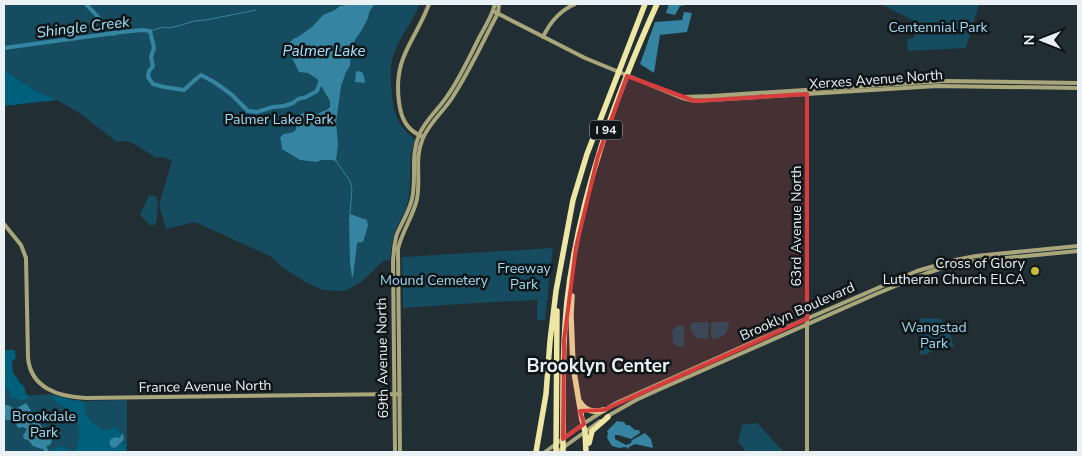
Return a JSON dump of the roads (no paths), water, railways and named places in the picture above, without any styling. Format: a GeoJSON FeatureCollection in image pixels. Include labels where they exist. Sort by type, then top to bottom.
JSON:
{"type":"FeatureCollection","features":[{"type":"Feature","properties":{"kind":"highway","name":"I 94"},"geometry":{"type":"LineString","coordinates":[[556,452],[559,282],[573,200],[584,163],[645,4]]}},
{"type":"Feature","properties":{"kind":"highway","name":"I 94"},"geometry":{"type":"LineString","coordinates":[[563,452],[564,340],[574,254],[585,203],[600,149],[655,6]]}},
{"type":"Feature","properties":{"kind":"highway"},"geometry":{"type":"LineString","coordinates":[[536,452],[546,394],[552,317],[564,246]]}},
{"type":"Feature","properties":{"kind":"highway"},"geometry":{"type":"LineString","coordinates":[[574,254],[571,346],[574,378],[587,452]]}},
{"type":"Feature","properties":{"kind":"highway"},"geometry":{"type":"LineString","coordinates":[[571,346],[571,377],[579,413],[583,422]]}},
{"type":"Feature","properties":{"kind":"highway"},"geometry":{"type":"LineString","coordinates":[[578,398],[582,406],[587,410],[604,410]]}},
{"type":"Feature","properties":{"kind":"highway"},"geometry":{"type":"LineString","coordinates":[[587,452],[592,431],[608,416]]}},
{"type":"Feature","properties":{"kind":"street"},"geometry":{"type":"LineString","coordinates":[[421,136],[410,129],[401,116],[398,74],[405,53],[429,4]]}},
{"type":"Feature","properties":{"kind":"street"},"geometry":{"type":"LineString","coordinates":[[495,4],[496,12]]}},
{"type":"Feature","properties":{"kind":"street"},"geometry":{"type":"LineString","coordinates":[[395,263],[394,248],[397,235],[412,199],[414,187],[413,156],[421,136],[455,93],[499,4]]}},
{"type":"Feature","properties":{"kind":"street"},"geometry":{"type":"LineString","coordinates":[[543,37],[557,15],[574,4]]}},
{"type":"Feature","properties":{"kind":"street","name":"Xerxes Avenue North"},"geometry":{"type":"LineString","coordinates":[[496,12],[610,69],[687,100],[700,102],[946,81],[1078,84]]}},
{"type":"Feature","properties":{"kind":"street","name":"Xerxes Avenue North"},"geometry":{"type":"LineString","coordinates":[[807,92],[946,86],[1078,88]]}},
{"type":"Feature","properties":{"kind":"street","name":"63rd Avenue North"},"geometry":{"type":"LineString","coordinates":[[807,92],[807,452]]}},
{"type":"Feature","properties":{"kind":"street","name":"France Avenue North"},"geometry":{"type":"LineString","coordinates":[[4,224],[22,247],[26,258],[29,367],[36,380],[47,389],[67,396],[82,398],[400,394]]}},
{"type":"Feature","properties":{"kind":"street","name":"Brooklyn Boulevard"},"geometry":{"type":"LineString","coordinates":[[556,452],[608,416],[646,395],[917,271],[935,265],[982,255],[1078,246]]}},
{"type":"Feature","properties":{"kind":"street","name":"Brooklyn Boulevard"},"geometry":{"type":"LineString","coordinates":[[545,452],[583,422],[643,391],[906,281],[942,268],[975,261],[1078,251]]}},
{"type":"Feature","properties":{"kind":"street","name":"69th Avenue North"},"geometry":{"type":"LineString","coordinates":[[395,263],[400,394],[400,452]]}},
{"type":"Feature","properties":{"kind":"street","name":"69th Avenue North"},"geometry":{"type":"LineString","coordinates":[[395,263],[395,452]]}},
{"type":"Feature","properties":{"kind":"water","name":"Palmer Lake"},"geometry":{"type":"Polygon","coordinates":[[[375,4],[369,8],[368,18],[355,40],[351,51],[350,66],[341,86],[336,123],[338,144],[336,161],[322,160],[316,162],[300,160],[282,149],[280,138],[283,134],[295,131],[296,119],[302,113],[315,115],[328,109],[330,101],[317,79],[308,73],[299,72],[289,52],[288,44],[312,27],[323,15],[340,6],[375,4]]]}},
{"type":"Feature","properties":{"kind":"water"},"geometry":{"type":"Polygon","coordinates":[[[669,4],[691,4],[680,6],[675,15],[666,13],[669,4]]]}},
{"type":"Feature","properties":{"kind":"water"},"geometry":{"type":"Polygon","coordinates":[[[684,12],[692,13],[687,32],[660,35],[654,73],[640,64],[655,22],[682,20],[684,12]]]}},
{"type":"Feature","properties":{"kind":"water"},"geometry":{"type":"Polygon","coordinates":[[[357,71],[362,72],[365,83],[355,82],[357,71]]]}},
{"type":"Feature","properties":{"kind":"water"},"geometry":{"type":"Polygon","coordinates":[[[350,214],[367,220],[368,226],[363,242],[357,243],[353,277],[350,263],[350,214]]]}},
{"type":"Feature","properties":{"kind":"water"},"geometry":{"type":"Polygon","coordinates":[[[26,403],[46,433],[52,438],[51,444],[41,449],[24,439],[23,436],[27,429],[23,427],[18,428],[11,420],[6,420],[4,415],[4,405],[15,409],[26,403]]]}},
{"type":"Feature","properties":{"kind":"water"},"geometry":{"type":"Polygon","coordinates":[[[617,421],[624,422],[635,430],[639,430],[640,433],[631,439],[615,435],[615,439],[626,445],[645,433],[651,439],[653,448],[635,444],[629,447],[629,449],[612,446],[607,438],[607,431],[617,421]]]}},
{"type":"Feature","properties":{"kind":"water"},"geometry":{"type":"Polygon","coordinates":[[[123,433],[124,440],[115,448],[111,447],[109,442],[111,439],[119,438],[123,433]]]}},
{"type":"Feature","properties":{"kind":"waterway"},"geometry":{"type":"LineString","coordinates":[[86,4],[114,34]]}},
{"type":"Feature","properties":{"kind":"waterway","name":"Shingle Creek"},"geometry":{"type":"LineString","coordinates":[[367,12],[372,4]]}},
{"type":"Feature","properties":{"kind":"waterway"},"geometry":{"type":"LineString","coordinates":[[150,31],[256,10]]}},
{"type":"Feature","properties":{"kind":"waterway","name":"Shingle Creek"},"geometry":{"type":"LineString","coordinates":[[4,48],[122,32],[150,31],[154,48],[151,57],[153,66],[149,71],[148,77],[153,84],[184,90],[201,75],[231,94],[248,111],[257,112],[284,106],[306,97],[317,91],[321,80]]}},
{"type":"Feature","properties":{"kind":"waterway"},"geometry":{"type":"LineString","coordinates":[[336,161],[350,181],[352,190],[350,214]]}},
{"type":"Feature","properties":{"kind":"waterway"},"geometry":{"type":"LineString","coordinates":[[42,443],[47,452]]}},
{"type":"Feature","properties":{"kind":"place","name":"Cross of Glory Lutheran Church ELCA"},"geometry":{"type":"Point","coordinates":[1035,271]}},
{"type":"Feature","properties":{"kind":"district","name":"Brooklyn Center"},"geometry":{"type":"Point","coordinates":[598,365]}},
{"type":"Feature","properties":{"kind":"park label","name":"Centennial Park"},"geometry":{"type":"Point","coordinates":[938,27]}},
{"type":"Feature","properties":{"kind":"park label","name":"Palmer Lake Park"},"geometry":{"type":"Point","coordinates":[279,119]}},
{"type":"Feature","properties":{"kind":"park label","name":"Freeway Park"},"geometry":{"type":"Point","coordinates":[524,276]}},
{"type":"Feature","properties":{"kind":"park label","name":"Mound Cemetery"},"geometry":{"type":"Point","coordinates":[434,280]}},
{"type":"Feature","properties":{"kind":"park label","name":"Wangstad Park"},"geometry":{"type":"Point","coordinates":[934,336]}},
{"type":"Feature","properties":{"kind":"park label","name":"Brookdale Park"},"geometry":{"type":"Point","coordinates":[44,424]}}]}
